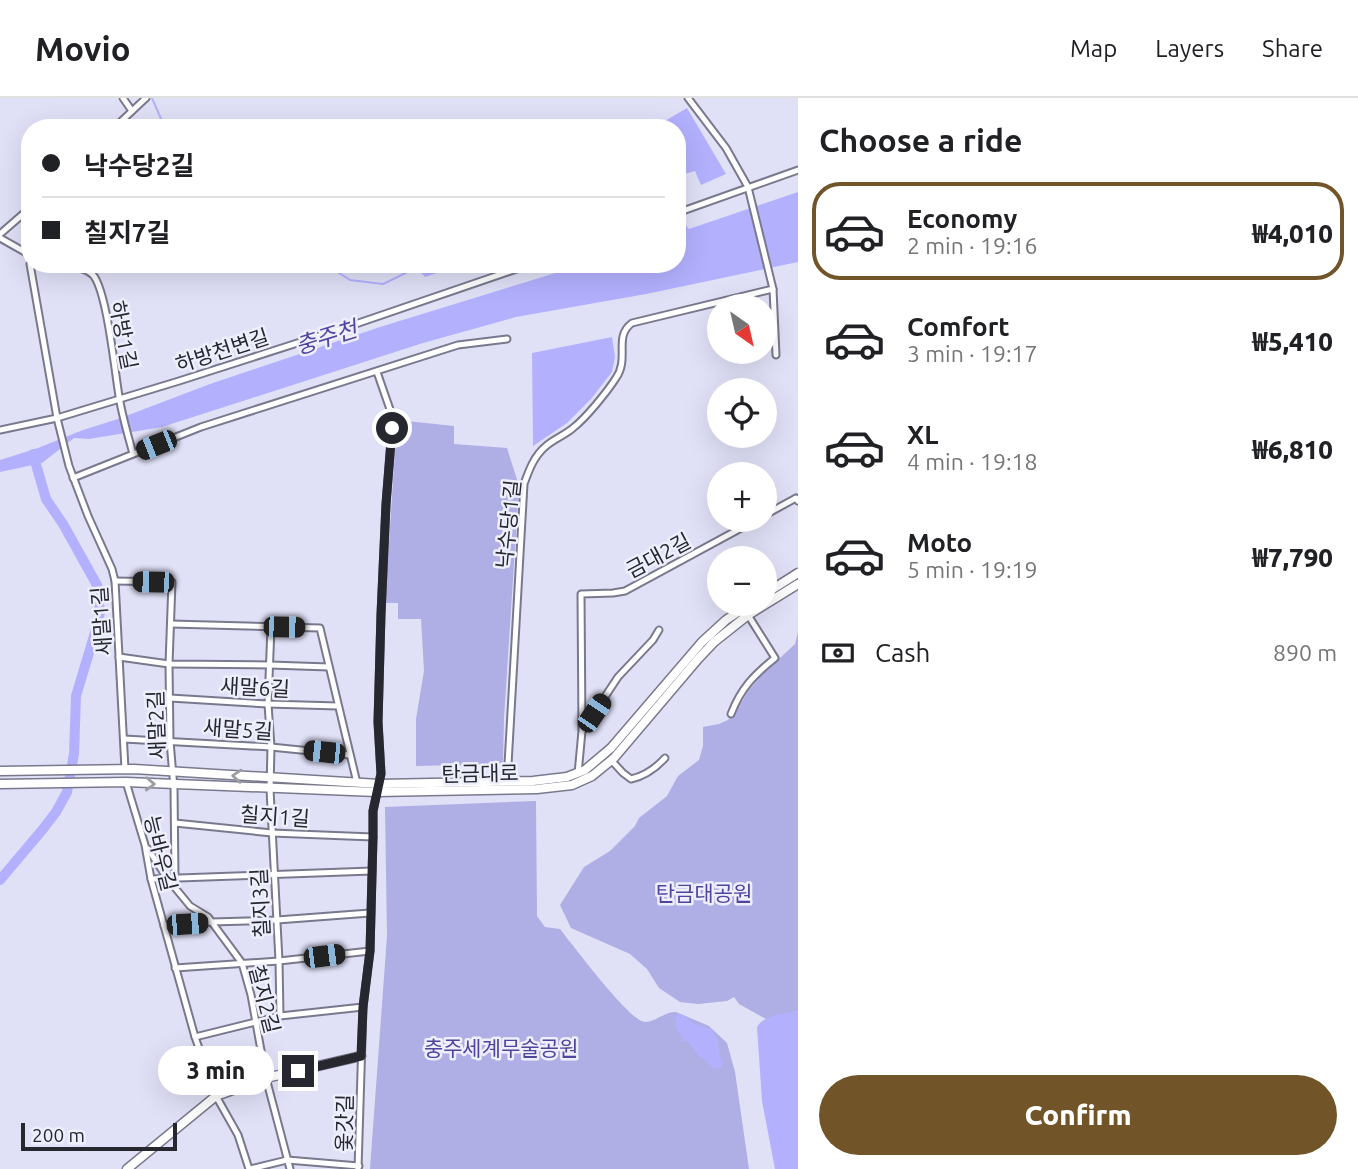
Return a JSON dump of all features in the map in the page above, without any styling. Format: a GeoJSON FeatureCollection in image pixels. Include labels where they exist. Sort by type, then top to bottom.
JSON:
{"type":"FeatureCollection","features":[{"type":"Feature","properties":{"kind":"main road"},"geometry":{"type":"LineString","coordinates":[[777,586],[798,573]]}},
{"type":"Feature","properties":{"kind":"main road","name":"탄금대로"},"geometry":{"type":"LineString","coordinates":[[777,597],[798,584]]}},
{"type":"Feature","properties":{"kind":"main road","name":"탄금대로"},"geometry":{"type":"LineString","coordinates":[[507,786],[556,780],[578,774],[592,765],[611,748],[713,631],[734,616]]}},
{"type":"Feature","properties":{"kind":"main road","name":"탄금대로"},"geometry":{"type":"LineString","coordinates":[[0,784],[126,782],[270,789],[507,786],[554,789],[572,785],[592,776],[611,761],[698,659],[714,642],[747,616]]}},
{"type":"Feature","properties":{"kind":"main road","name":"탄금대로"},"geometry":{"type":"LineString","coordinates":[[0,771],[125,769],[357,783],[377,788]]}},
{"type":"Feature","properties":{"kind":"main road"},"geometry":{"type":"LineString","coordinates":[[125,769],[126,782]]}},
{"type":"Feature","properties":{"kind":"main road"},"geometry":{"type":"LineString","coordinates":[[127,1169],[216,1096],[265,1078],[361,1056]]}},
{"type":"Feature","properties":{"kind":"street"},"geometry":{"type":"LineString","coordinates":[[123,98],[132,111]]}},
{"type":"Feature","properties":{"kind":"street"},"geometry":{"type":"LineString","coordinates":[[124,119],[146,98]]}},
{"type":"Feature","properties":{"kind":"street"},"geometry":{"type":"LineString","coordinates":[[688,98],[726,148],[748,187],[773,294]]}},
{"type":"Feature","properties":{"kind":"street"},"geometry":{"type":"LineString","coordinates":[[686,210],[798,170]]}},
{"type":"Feature","properties":{"kind":"street"},"geometry":{"type":"LineString","coordinates":[[21,216],[0,236],[21,252]]}},
{"type":"Feature","properties":{"kind":"street","name":"새말1길"},"geometry":{"type":"LineString","coordinates":[[32,273],[57,418],[69,466],[115,581],[125,769]]}},
{"type":"Feature","properties":{"kind":"street","name":"하방1길"},"geometry":{"type":"LineString","coordinates":[[90,273],[98,284],[107,321],[120,399],[133,454]]}},
{"type":"Feature","properties":{"kind":"street","name":"하방천변길"},"geometry":{"type":"LineString","coordinates":[[0,430],[57,418],[120,399],[344,328],[505,273]]}},
{"type":"Feature","properties":{"kind":"street","name":"낙수당1길"},"geometry":{"type":"LineString","coordinates":[[507,786],[524,484],[533,463],[546,446],[582,420],[619,374],[623,363],[622,336],[632,323],[773,286]]}},
{"type":"Feature","properties":{"kind":"street"},"geometry":{"type":"LineString","coordinates":[[73,478],[201,427],[458,345],[507,340]]}},
{"type":"Feature","properties":{"kind":"street","name":"옻갓길"},"geometry":{"type":"LineString","coordinates":[[358,1168],[363,1007],[370,951],[373,811],[381,774],[378,722],[381,614],[393,418],[377,372]]}},
{"type":"Feature","properties":{"kind":"street"},"geometry":{"type":"LineString","coordinates":[[777,509],[797,500]]}},
{"type":"Feature","properties":{"kind":"street","name":"금대2길"},"geometry":{"type":"LineString","coordinates":[[578,774],[582,731],[581,594],[625,591],[734,532]]}},
{"type":"Feature","properties":{"kind":"street","name":"새말2길"},"geometry":{"type":"LineString","coordinates":[[115,581],[172,582],[169,664],[170,741],[174,785]]}},
{"type":"Feature","properties":{"kind":"street"},"geometry":{"type":"LineString","coordinates":[[732,714],[746,685],[775,658],[749,616]]}},
{"type":"Feature","properties":{"kind":"street"},"geometry":{"type":"LineString","coordinates":[[171,624],[320,628],[357,783]]}},
{"type":"Feature","properties":{"kind":"street","name":"칠지3길"},"geometry":{"type":"LineString","coordinates":[[271,627],[268,704],[280,1016]]}},
{"type":"Feature","properties":{"kind":"street"},"geometry":{"type":"LineString","coordinates":[[582,731],[618,677],[659,630]]}},
{"type":"Feature","properties":{"kind":"street"},"geometry":{"type":"LineString","coordinates":[[119,657],[169,664],[329,667]]}},
{"type":"Feature","properties":{"kind":"street","name":"새말6길"},"geometry":{"type":"LineString","coordinates":[[170,698],[338,706]]}},
{"type":"Feature","properties":{"kind":"street","name":"새말5길"},"geometry":{"type":"LineString","coordinates":[[124,739],[271,747],[350,755]]}},
{"type":"Feature","properties":{"kind":"street"},"geometry":{"type":"LineString","coordinates":[[611,761],[631,779],[648,773],[665,758]]}},
{"type":"Feature","properties":{"kind":"street","name":"능바우길"},"geometry":{"type":"LineString","coordinates":[[126,782],[195,1037],[216,1096],[238,1135],[249,1169]]}},
{"type":"Feature","properties":{"kind":"street"},"geometry":{"type":"LineString","coordinates":[[174,785],[175,878]]}},
{"type":"Feature","properties":{"kind":"street","name":"칠지1길"},"geometry":{"type":"LineString","coordinates":[[175,823],[272,833],[373,837]]}},
{"type":"Feature","properties":{"kind":"street","name":"칠지2길"},"geometry":{"type":"LineString","coordinates":[[145,845],[190,906],[208,917],[242,963],[251,995],[265,1078],[290,1169]]}},
{"type":"Feature","properties":{"kind":"street"},"geometry":{"type":"LineString","coordinates":[[151,879],[372,871]]}},
{"type":"Feature","properties":{"kind":"street"},"geometry":{"type":"LineString","coordinates":[[164,926],[370,913]]}},
{"type":"Feature","properties":{"kind":"street"},"geometry":{"type":"LineString","coordinates":[[175,968],[370,951]]}},
{"type":"Feature","properties":{"kind":"street"},"geometry":{"type":"LineString","coordinates":[[195,1037],[280,1016],[363,1007]]}},
{"type":"Feature","properties":{"kind":"street"},"geometry":{"type":"LineString","coordinates":[[249,1169],[287,1160],[358,1168]]}},
{"type":"Feature","properties":{"kind":"green space"},"geometry":{"type":"Polygon","coordinates":[[[397,420],[454,426],[454,444],[507,448],[519,486],[503,764],[416,766],[416,719],[424,671],[421,619],[398,619],[398,603],[385,603],[397,420]]]}},
{"type":"Feature","properties":{"kind":"green space","name":"탄금대공원"},"geometry":{"type":"Polygon","coordinates":[[[798,632],[798,1011],[766,1019],[739,1004],[734,997],[727,1001],[698,1004],[680,1002],[659,988],[647,969],[630,954],[571,928],[560,905],[584,867],[610,851],[635,826],[639,818],[667,796],[678,776],[699,760],[703,746],[703,727],[728,720],[761,676],[795,644],[798,632]]]}},
{"type":"Feature","properties":{"kind":"green space","name":"충주세계무술공원"},"geometry":{"type":"Polygon","coordinates":[[[536,801],[537,916],[545,927],[560,929],[615,997],[638,1019],[649,1022],[676,1012],[709,1026],[727,1043],[735,1072],[749,1169],[370,1169],[387,936],[385,807],[536,801]]]}},
{"type":"Feature","properties":{"kind":"shaded area"},"geometry":{"type":"Polygon","coordinates":[[[687,108],[726,174],[701,185],[695,171],[686,174],[686,119],[668,119],[687,108]]]}},
{"type":"Feature","properties":{"kind":"shaded area","name":"충주천"},"geometry":{"type":"Polygon","coordinates":[[[798,192],[798,262],[646,294],[516,317],[423,343],[162,427],[89,439],[74,438],[42,463],[0,472],[0,460],[210,384],[380,327],[556,273],[686,273],[686,225],[689,229],[798,192]]]}},
{"type":"Feature","properties":{"kind":"shaded area"},"geometry":{"type":"Polygon","coordinates":[[[421,273],[437,273],[425,277],[421,273]]]}},
{"type":"Feature","properties":{"kind":"shaded area"},"geometry":{"type":"Polygon","coordinates":[[[612,337],[615,357],[612,372],[591,399],[567,423],[533,446],[532,353],[612,337]]]}},
{"type":"Feature","properties":{"kind":"shaded area"},"geometry":{"type":"Polygon","coordinates":[[[798,1011],[798,1169],[775,1169],[762,1101],[757,1027],[770,1017],[798,1011]]]}},
{"type":"Feature","properties":{"kind":"shaded area"},"geometry":{"type":"Polygon","coordinates":[[[678,1014],[697,1025],[713,1030],[719,1042],[719,1056],[723,1062],[721,1069],[713,1068],[699,1056],[688,1041],[683,1041],[676,1026],[678,1014]]]}},
{"type":"Feature","properties":{"kind":"waterway"},"geometry":{"type":"LineString","coordinates":[[152,98],[161,119]]}},
{"type":"Feature","properties":{"kind":"waterway"},"geometry":{"type":"LineString","coordinates":[[339,273],[350,280],[383,284],[406,273]]}},
{"type":"Feature","properties":{"kind":"waterway"},"geometry":{"type":"LineString","coordinates":[[0,880],[56,812],[67,792],[74,754],[76,696],[100,612],[97,585],[46,499],[33,454]]}},
{"type":"Feature","properties":{"kind":"route"},"geometry":{"type":"LineString","coordinates":[[298,1071],[361,1056],[363,1007],[370,951],[373,811],[381,774],[378,722],[381,614],[392,428]]}}]}
